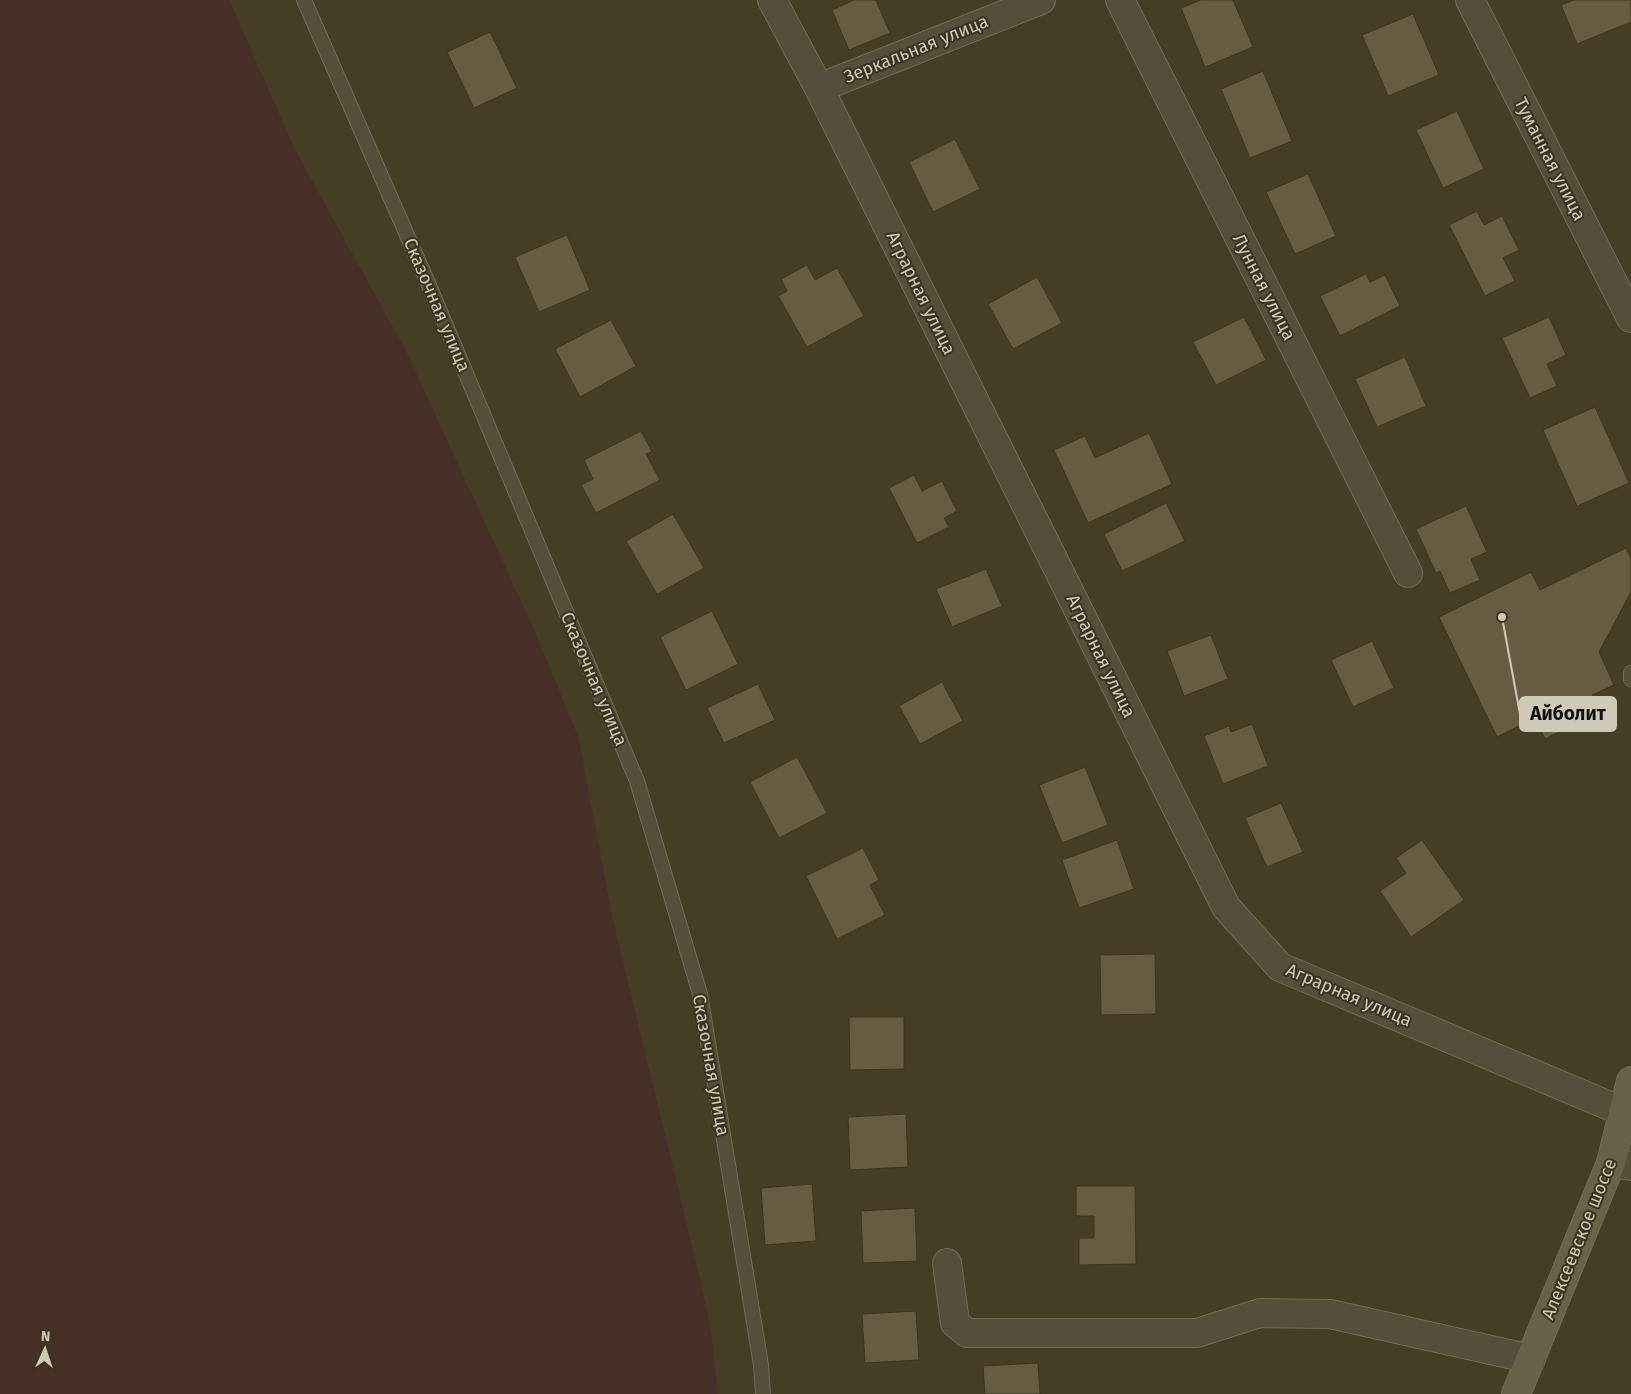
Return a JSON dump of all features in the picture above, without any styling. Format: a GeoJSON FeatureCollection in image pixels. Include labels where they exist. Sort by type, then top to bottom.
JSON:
{"type":"FeatureCollection","features":[{"type":"Feature","properties":{"kind":"main road","name":"Алексеевское шоссе"},"geometry":{"type":"LineString","coordinates":[[1516,1394],[1621,1165],[1624,1112],[1631,1081]]}},
{"type":"Feature","properties":{"kind":"street","name":"Аграрная улица"},"geometry":{"type":"LineString","coordinates":[[772,0],[819,88],[1226,907],[1280,967],[1624,1112]]}},
{"type":"Feature","properties":{"kind":"street","name":"Зеркальная улица"},"geometry":{"type":"LineString","coordinates":[[819,88],[1041,0]]}},
{"type":"Feature","properties":{"kind":"street","name":"Лунная улица"},"geometry":{"type":"LineString","coordinates":[[1120,0],[1408,573]]}},
{"type":"Feature","properties":{"kind":"street","name":"Туманная улица"},"geometry":{"type":"LineString","coordinates":[[1470,0],[1631,318]]}},
{"type":"Feature","properties":{"kind":"street"},"geometry":{"type":"LineString","coordinates":[[947,1263],[955,1323],[967,1333],[1197,1333],[1260,1313],[1330,1314],[1531,1359]]}},
{"type":"Feature","properties":{"kind":"lane","name":"Сказочная улица"},"geometry":{"type":"LineString","coordinates":[[304,0],[432,292],[637,781],[700,994],[761,1365],[764,1394]]}},
{"type":"Feature","properties":{"kind":"lane"},"geometry":{"type":"LineString","coordinates":[[1631,673],[1631,679]]}},
{"type":"Feature","properties":{"kind":"shaded area"},"geometry":{"type":"Polygon","coordinates":[[[0,0],[229,0],[295,150],[405,349],[536,634],[579,739],[612,916],[701,1283],[711,1331],[718,1394],[0,1394],[0,0]]]}},
{"type":"Feature","properties":{"kind":"building"},"geometry":{"type":"Polygon","coordinates":[[[854,0],[876,0],[890,33],[849,50],[832,10],[854,0]]]}},
{"type":"Feature","properties":{"kind":"building"},"geometry":{"type":"Polygon","coordinates":[[[1201,0],[1233,0],[1253,47],[1205,67],[1181,8],[1201,0]]]}},
{"type":"Feature","properties":{"kind":"building"},"geometry":{"type":"Polygon","coordinates":[[[1574,0],[1631,0],[1631,22],[1577,44],[1561,5],[1574,0]]]}},
{"type":"Feature","properties":{"kind":"building"},"geometry":{"type":"Polygon","coordinates":[[[1413,14],[1439,75],[1388,96],[1362,35],[1413,14]]]}},
{"type":"Feature","properties":{"kind":"building"},"geometry":{"type":"Polygon","coordinates":[[[490,32],[517,88],[474,108],[447,52],[490,32]]]}},
{"type":"Feature","properties":{"kind":"building"},"geometry":{"type":"Polygon","coordinates":[[[1263,71],[1292,141],[1250,158],[1221,89],[1263,71]]]}},
{"type":"Feature","properties":{"kind":"building"},"geometry":{"type":"Polygon","coordinates":[[[1457,111],[1484,169],[1443,188],[1416,130],[1457,111]]]}},
{"type":"Feature","properties":{"kind":"building"},"geometry":{"type":"Polygon","coordinates":[[[955,139],[980,189],[933,212],[909,162],[955,139]]]}},
{"type":"Feature","properties":{"kind":"building"},"geometry":{"type":"Polygon","coordinates":[[[1308,174],[1336,236],[1295,254],[1266,192],[1308,174]]]}},
{"type":"Feature","properties":{"kind":"building"},"geometry":{"type":"Polygon","coordinates":[[[1477,211],[1484,225],[1502,216],[1519,250],[1503,258],[1515,281],[1485,296],[1449,225],[1477,211]]]}},
{"type":"Feature","properties":{"kind":"building"},"geometry":{"type":"Polygon","coordinates":[[[567,235],[590,290],[539,312],[515,257],[567,235]]]}},
{"type":"Feature","properties":{"kind":"building"},"geometry":{"type":"Polygon","coordinates":[[[807,265],[815,280],[837,268],[864,316],[807,347],[778,296],[787,291],[781,279],[807,265]]]}},
{"type":"Feature","properties":{"kind":"building"},"geometry":{"type":"Polygon","coordinates":[[[1366,274],[1370,282],[1385,275],[1400,306],[1340,336],[1320,296],[1366,274]]]}},
{"type":"Feature","properties":{"kind":"building"},"geometry":{"type":"Polygon","coordinates":[[[1037,277],[1062,323],[1013,349],[988,304],[1037,277]]]}},
{"type":"Feature","properties":{"kind":"building"},"geometry":{"type":"Polygon","coordinates":[[[1244,317],[1266,360],[1216,385],[1193,342],[1244,317]]]}},
{"type":"Feature","properties":{"kind":"building"},"geometry":{"type":"Polygon","coordinates":[[[1549,317],[1566,355],[1547,364],[1557,386],[1530,398],[1502,338],[1549,317]]]}},
{"type":"Feature","properties":{"kind":"building"},"geometry":{"type":"Polygon","coordinates":[[[611,320],[636,366],[580,397],[555,349],[611,320]]]}},
{"type":"Feature","properties":{"kind":"building"},"geometry":{"type":"Polygon","coordinates":[[[1405,357],[1426,406],[1377,427],[1355,379],[1405,357]]]}},
{"type":"Feature","properties":{"kind":"building"},"geometry":{"type":"Polygon","coordinates":[[[1595,407],[1629,483],[1577,506],[1543,430],[1595,407]]]}},
{"type":"Feature","properties":{"kind":"building"},"geometry":{"type":"Polygon","coordinates":[[[641,431],[652,452],[646,454],[660,480],[596,513],[581,485],[593,479],[584,460],[641,431]]]}},
{"type":"Feature","properties":{"kind":"building"},"geometry":{"type":"Polygon","coordinates":[[[1149,433],[1172,484],[1088,523],[1054,450],[1085,436],[1095,458],[1149,433]]]}},
{"type":"Feature","properties":{"kind":"building"},"geometry":{"type":"Polygon","coordinates":[[[914,475],[922,491],[942,481],[957,511],[944,518],[949,527],[917,543],[889,488],[914,475]]]}},
{"type":"Feature","properties":{"kind":"building"},"geometry":{"type":"Polygon","coordinates":[[[1166,503],[1185,541],[1122,571],[1104,534],[1166,503]]]}},
{"type":"Feature","properties":{"kind":"building"},"geometry":{"type":"Polygon","coordinates":[[[1466,506],[1487,552],[1471,559],[1480,580],[1450,593],[1440,571],[1436,573],[1416,529],[1466,506]]]}},
{"type":"Feature","properties":{"kind":"building"},"geometry":{"type":"Polygon","coordinates":[[[673,514],[704,568],[657,594],[626,541],[673,514]]]}},
{"type":"Feature","properties":{"kind":"building"},"geometry":{"type":"Polygon","coordinates":[[[1626,548],[1631,558],[1631,592],[1599,652],[1614,685],[1592,695],[1600,712],[1545,739],[1535,718],[1497,737],[1439,617],[1531,572],[1540,590],[1626,548]]]}},
{"type":"Feature","properties":{"kind":"building"},"geometry":{"type":"Polygon","coordinates":[[[986,569],[1002,606],[952,627],[936,589],[986,569]]]}},
{"type":"Feature","properties":{"kind":"building"},"geometry":{"type":"Polygon","coordinates":[[[712,611],[738,664],[686,690],[660,637],[712,611]]]}},
{"type":"Feature","properties":{"kind":"building"},"geometry":{"type":"Polygon","coordinates":[[[1211,635],[1228,679],[1184,696],[1167,651],[1211,635]]]}},
{"type":"Feature","properties":{"kind":"building"},"geometry":{"type":"Polygon","coordinates":[[[1372,641],[1394,688],[1353,707],[1331,660],[1372,641]]]}},
{"type":"Feature","properties":{"kind":"building"},"geometry":{"type":"Polygon","coordinates":[[[942,682],[963,721],[920,744],[899,706],[942,682]]]}},
{"type":"Feature","properties":{"kind":"building"},"geometry":{"type":"Polygon","coordinates":[[[758,684],[775,720],[724,743],[707,708],[758,684]]]}},
{"type":"Feature","properties":{"kind":"building"},"geometry":{"type":"Polygon","coordinates":[[[1252,724],[1268,766],[1223,784],[1204,736],[1229,726],[1231,732],[1252,724]]]}},
{"type":"Feature","properties":{"kind":"building"},"geometry":{"type":"Polygon","coordinates":[[[797,757],[827,813],[779,838],[750,782],[797,757]]]}},
{"type":"Feature","properties":{"kind":"building"},"geometry":{"type":"Polygon","coordinates":[[[1085,767],[1108,825],[1062,843],[1039,785],[1085,767]]]}},
{"type":"Feature","properties":{"kind":"building"},"geometry":{"type":"Polygon","coordinates":[[[1281,803],[1303,852],[1267,867],[1245,818],[1281,803]]]}},
{"type":"Feature","properties":{"kind":"building"},"geometry":{"type":"Polygon","coordinates":[[[1117,840],[1134,889],[1079,908],[1062,860],[1117,840]]]}},
{"type":"Feature","properties":{"kind":"building"},"geometry":{"type":"Polygon","coordinates":[[[1422,840],[1464,900],[1411,937],[1380,891],[1406,873],[1396,858],[1422,840]]]}},
{"type":"Feature","properties":{"kind":"building"},"geometry":{"type":"Polygon","coordinates":[[[863,848],[879,880],[870,885],[885,915],[837,939],[806,876],[863,848]]]}},
{"type":"Feature","properties":{"kind":"building"},"geometry":{"type":"Polygon","coordinates":[[[1155,954],[1156,1014],[1101,1015],[1100,955],[1155,954]]]}},
{"type":"Feature","properties":{"kind":"building"},"geometry":{"type":"Polygon","coordinates":[[[849,1017],[904,1017],[904,1069],[850,1070],[849,1017]]]}},
{"type":"Feature","properties":{"kind":"building"},"geometry":{"type":"Polygon","coordinates":[[[906,1114],[908,1167],[850,1170],[848,1117],[906,1114]]]}},
{"type":"Feature","properties":{"kind":"building"},"geometry":{"type":"Polygon","coordinates":[[[812,1184],[816,1241],[765,1245],[761,1188],[812,1184]]]}},
{"type":"Feature","properties":{"kind":"building"},"geometry":{"type":"Polygon","coordinates":[[[1076,1186],[1135,1186],[1136,1264],[1079,1265],[1079,1238],[1094,1238],[1094,1216],[1076,1216],[1076,1186]]]}},
{"type":"Feature","properties":{"kind":"building"},"geometry":{"type":"Polygon","coordinates":[[[915,1208],[917,1261],[863,1263],[861,1211],[915,1208]]]}},
{"type":"Feature","properties":{"kind":"building"},"geometry":{"type":"Polygon","coordinates":[[[916,1311],[919,1360],[865,1363],[862,1314],[916,1311]]]}},
{"type":"Feature","properties":{"kind":"building"},"geometry":{"type":"Polygon","coordinates":[[[1038,1363],[1040,1394],[985,1394],[983,1366],[1038,1363]]]}},
{"type":"Feature","properties":{"kind":"place","name":"Айболит"},"geometry":{"type":"Point","coordinates":[1502,617]}}]}
